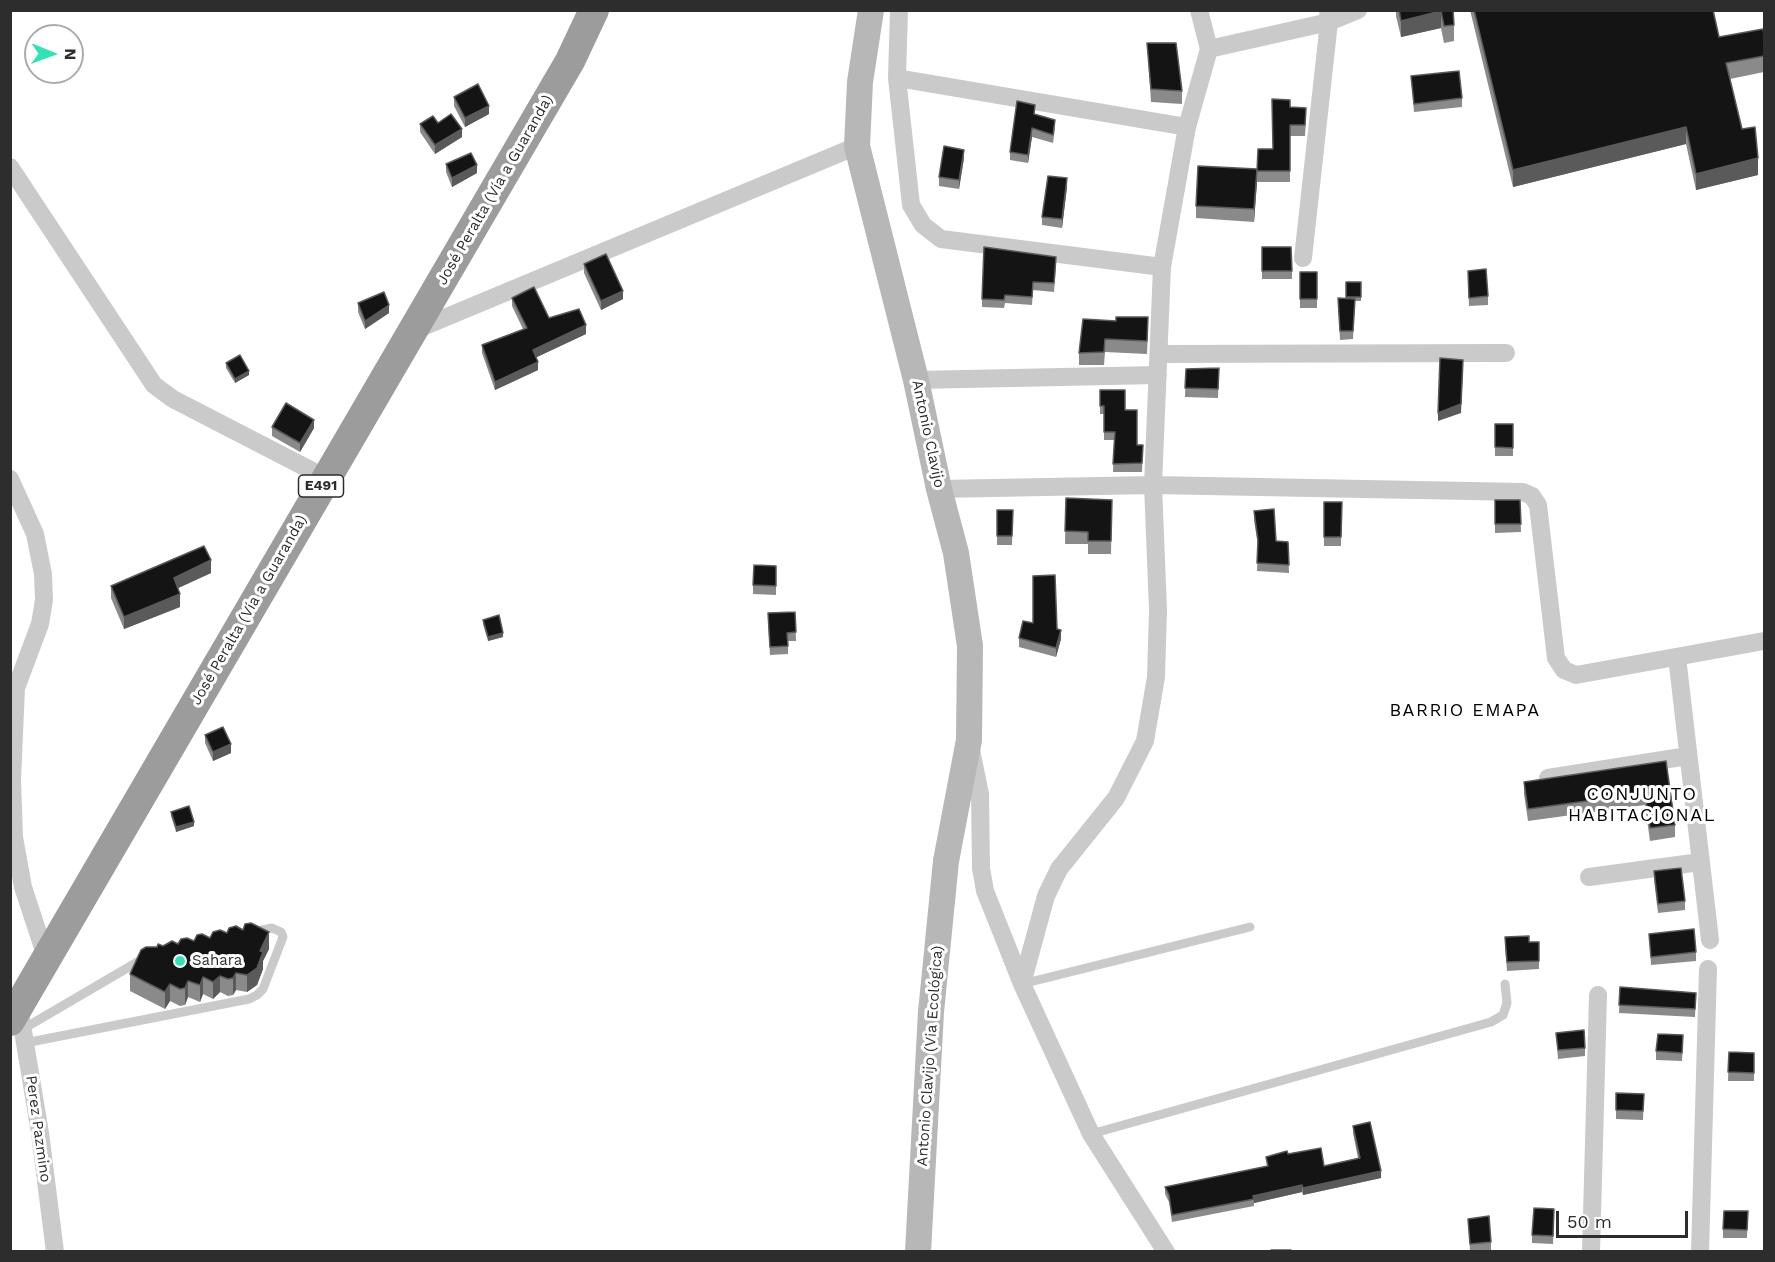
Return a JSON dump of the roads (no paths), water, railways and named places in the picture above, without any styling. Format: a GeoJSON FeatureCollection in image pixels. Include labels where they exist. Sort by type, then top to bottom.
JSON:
{"type":"FeatureCollection","features":[{"type":"Feature","properties":{"kind":"highway","name":"José Peralta (Vía a Guaranda)"},"geometry":{"type":"LineString","coordinates":[[19,1025],[46,960],[570,61],[594,10]]}},
{"type":"Feature","properties":{"kind":"main road","name":"Antonio Clavijo"},"geometry":{"type":"LineString","coordinates":[[871,10],[860,81],[857,146],[916,380],[939,489],[956,553],[970,646],[969,740],[946,861]]}},
{"type":"Feature","properties":{"kind":"main road","name":"Antonio Clavijo (Via Ecológica)"},"geometry":{"type":"LineString","coordinates":[[918,1251],[931,1012],[946,861]]}},
{"type":"Feature","properties":{"kind":"street"},"geometry":{"type":"LineString","coordinates":[[899,10],[897,78],[911,206],[922,225],[941,239],[1162,267]]}},
{"type":"Feature","properties":{"kind":"street"},"geometry":{"type":"LineString","coordinates":[[1022,984],[1046,896],[1059,869],[1116,798],[1145,741],[1156,677],[1158,610],[1153,485],[1162,267],[1187,127],[1209,49],[1199,10]]}},
{"type":"Feature","properties":{"kind":"street"},"geometry":{"type":"LineString","coordinates":[[1209,49],[1358,10]]}},
{"type":"Feature","properties":{"kind":"street"},"geometry":{"type":"LineString","coordinates":[[1303,258],[1329,16]]}},
{"type":"Feature","properties":{"kind":"street"},"geometry":{"type":"LineString","coordinates":[[897,78],[1187,127]]}},
{"type":"Feature","properties":{"kind":"street"},"geometry":{"type":"LineString","coordinates":[[411,332],[857,146]]}},
{"type":"Feature","properties":{"kind":"street"},"geometry":{"type":"LineString","coordinates":[[10,168],[154,385],[173,399],[326,478]]}},
{"type":"Feature","properties":{"kind":"street"},"geometry":{"type":"LineString","coordinates":[[1159,354],[1506,353]]}},
{"type":"Feature","properties":{"kind":"street"},"geometry":{"type":"LineString","coordinates":[[916,380],[1158,375]]}},
{"type":"Feature","properties":{"kind":"street"},"geometry":{"type":"LineString","coordinates":[[10,479],[35,534],[43,574],[44,600],[40,624],[13,689],[12,779],[17,891],[46,960]]}},
{"type":"Feature","properties":{"kind":"street"},"geometry":{"type":"LineString","coordinates":[[939,489],[1153,485],[1523,492],[1532,496],[1538,505],[1556,658],[1564,670],[1576,675],[1764,641]]}},
{"type":"Feature","properties":{"kind":"street"},"geometry":{"type":"LineString","coordinates":[[1677,657],[1710,940]]}},
{"type":"Feature","properties":{"kind":"street"},"geometry":{"type":"LineString","coordinates":[[969,740],[980,794],[982,880],[1022,984],[1091,1134],[1166,1251]]}},
{"type":"Feature","properties":{"kind":"street"},"geometry":{"type":"LineString","coordinates":[[1548,778],[1688,756]]}},
{"type":"Feature","properties":{"kind":"street"},"geometry":{"type":"LineString","coordinates":[[1589,877],[1700,862]]}},
{"type":"Feature","properties":{"kind":"street"},"geometry":{"type":"LineString","coordinates":[[1700,1251],[1708,969]]}},
{"type":"Feature","properties":{"kind":"street"},"geometry":{"type":"LineString","coordinates":[[1591,1251],[1598,995]]}},
{"type":"Feature","properties":{"kind":"street","name":"Perez Pazmino"},"geometry":{"type":"LineString","coordinates":[[19,1025],[40,1133],[55,1251]]}},
{"type":"Feature","properties":{"kind":"lane"},"geometry":{"type":"LineString","coordinates":[[1022,984],[1250,927]]}},
{"type":"Feature","properties":{"kind":"lane"},"geometry":{"type":"LineString","coordinates":[[19,1025],[249,999],[258,995],[263,989],[283,937],[281,932],[272,928],[240,935]]}},
{"type":"Feature","properties":{"kind":"lane"},"geometry":{"type":"LineString","coordinates":[[19,1025],[134,962],[154,955]]}},
{"type":"Feature","properties":{"kind":"lane"},"geometry":{"type":"LineString","coordinates":[[1091,1134],[1491,1022],[1503,1015],[1507,1003],[1505,984]]}},
{"type":"Feature","properties":{"kind":"place","name":"Sahara"},"geometry":{"type":"Point","coordinates":[180,961]}},
{"type":"Feature","properties":{"kind":"district","name":"BARRIO EMAPA"},"geometry":{"type":"Point","coordinates":[1465,711]}},
{"type":"Feature","properties":{"kind":"district","name":"CONJUNTO HABITACIONAL"},"geometry":{"type":"Point","coordinates":[1642,805]}}]}
